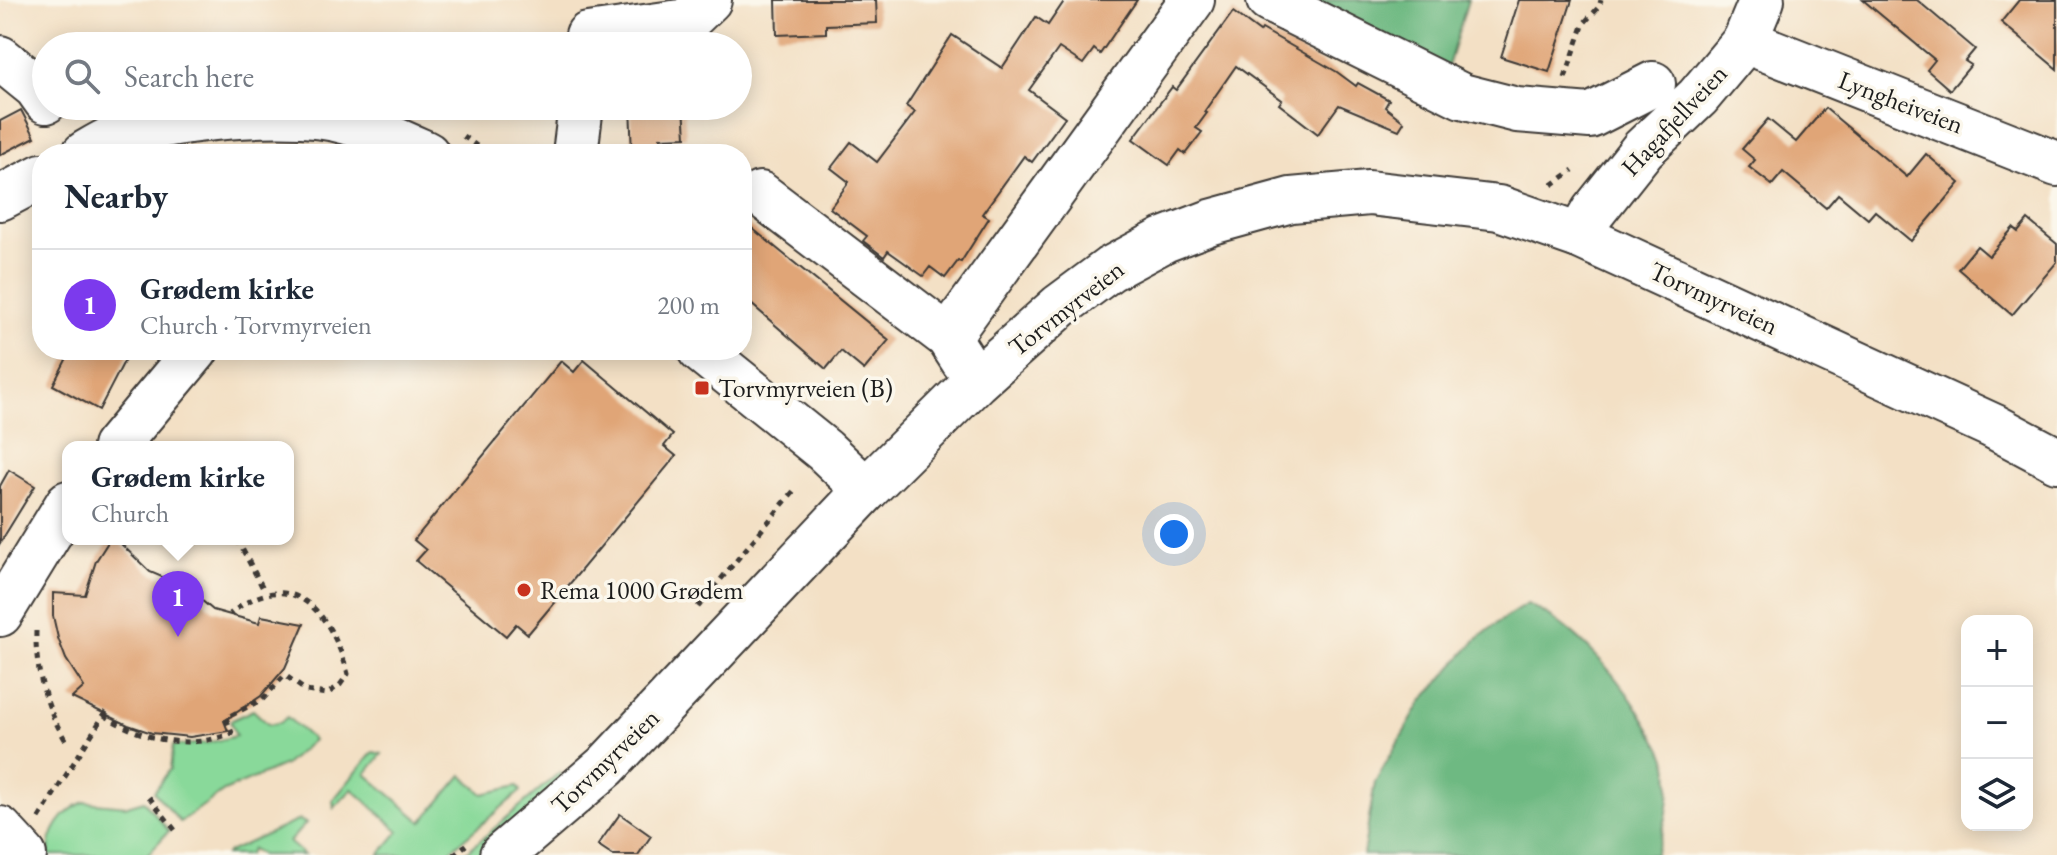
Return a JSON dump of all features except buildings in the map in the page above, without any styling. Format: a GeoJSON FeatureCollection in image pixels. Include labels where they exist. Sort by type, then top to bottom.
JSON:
{"type":"FeatureCollection","features":[{"type":"Feature","properties":{"kind":"street"},"geometry":{"type":"LineString","coordinates":[[587,27],[687,21],[709,0]]}},
{"type":"Feature","properties":{"kind":"street"},"geometry":{"type":"LineString","coordinates":[[948,337],[1192,0]]}},
{"type":"Feature","properties":{"kind":"street"},"geometry":{"type":"LineString","coordinates":[[1269,0],[1462,96],[1517,110],[1590,116],[1653,84]]}},
{"type":"Feature","properties":{"kind":"street","name":"Hagafjellveien"},"geometry":{"type":"LineString","coordinates":[[1579,236],[1593,212],[1643,149],[1698,97],[1745,41],[1762,0]]}},
{"type":"Feature","properties":{"kind":"street","name":"Lyngheiveien"},"geometry":{"type":"LineString","coordinates":[[1745,41],[2057,164]]}},
{"type":"Feature","properties":{"kind":"street"},"geometry":{"type":"LineString","coordinates":[[0,58],[32,84]]}},
{"type":"Feature","properties":{"kind":"street"},"geometry":{"type":"LineString","coordinates":[[57,120],[67,144]]}},
{"type":"Feature","properties":{"kind":"street"},"geometry":{"type":"LineString","coordinates":[[102,144],[115,137],[211,120]]}},
{"type":"Feature","properties":{"kind":"street"},"geometry":{"type":"LineString","coordinates":[[335,120],[405,144]]}},
{"type":"Feature","properties":{"kind":"street"},"geometry":{"type":"LineString","coordinates":[[576,144],[579,120]]}},
{"type":"Feature","properties":{"kind":"street"},"geometry":{"type":"LineString","coordinates":[[0,198],[32,181]]}},
{"type":"Feature","properties":{"kind":"street","name":"Torvmyrveien"},"geometry":{"type":"LineString","coordinates":[[502,855],[606,766],[866,490],[976,381],[1060,306],[1110,269],[1164,240],[1211,222],[1291,200],[1369,193],[1499,208],[1579,236],[1993,426],[2057,460]]}},
{"type":"Feature","properties":{"kind":"street"},"geometry":{"type":"LineString","coordinates":[[760,194],[948,337],[976,381]]}},
{"type":"Feature","properties":{"kind":"street"},"geometry":{"type":"LineString","coordinates":[[120,441],[188,360]]}},
{"type":"Feature","properties":{"kind":"street"},"geometry":{"type":"LineString","coordinates":[[712,360],[824,450],[866,490]]}},
{"type":"Feature","properties":{"kind":"street"},"geometry":{"type":"LineString","coordinates":[[18,619],[62,517]]}},
{"type":"Feature","properties":{"kind":"path"},"geometry":{"type":"LineString","coordinates":[[1554,113],[1584,23],[1599,7],[1601,0]]}},
{"type":"Feature","properties":{"kind":"path"},"geometry":{"type":"LineString","coordinates":[[240,545],[265,592]]}},
{"type":"Feature","properties":{"kind":"path"},"geometry":{"type":"LineString","coordinates":[[14,845],[106,713],[137,734],[168,741],[198,742],[232,733],[226,718],[263,699],[285,675],[306,691],[327,694],[340,685],[348,674],[330,626],[316,610],[297,597],[265,592],[230,614]]}},
{"type":"Feature","properties":{"kind":"path"},"geometry":{"type":"LineString","coordinates":[[18,619],[36,655],[45,696],[66,741]]}},
{"type":"Feature","properties":{"kind":"path"},"geometry":{"type":"LineString","coordinates":[[149,797],[175,830]]}},
{"type":"Feature","properties":{"kind":"green space"},"geometry":{"type":"Polygon","coordinates":[[[1257,0],[1468,0],[1443,83],[1257,0]]]}},
{"type":"Feature","properties":{"kind":"green space"},"geometry":{"type":"Polygon","coordinates":[[[1527,604],[1565,627],[1598,658],[1628,694],[1663,751],[1670,776],[1669,799],[1655,855],[1363,855],[1375,782],[1422,701],[1476,640],[1527,604]]]}},
{"type":"Feature","properties":{"kind":"green space"},"geometry":{"type":"Polygon","coordinates":[[[253,710],[269,725],[287,717],[313,740],[285,765],[224,791],[180,822],[154,792],[170,769],[173,746],[208,743],[236,736],[230,721],[253,710]]]}},
{"type":"Feature","properties":{"kind":"green space"},"geometry":{"type":"Polygon","coordinates":[[[373,752],[382,754],[366,774],[422,822],[462,775],[483,794],[518,786],[521,791],[445,855],[379,855],[399,831],[352,789],[334,808],[333,800],[373,752]]]}},
{"type":"Feature","properties":{"kind":"green space"},"geometry":{"type":"Polygon","coordinates":[[[560,772],[562,778],[482,855],[463,855],[560,772]]]}},
{"type":"Feature","properties":{"kind":"green space"},"geometry":{"type":"Polygon","coordinates":[[[144,801],[169,831],[147,855],[49,855],[51,838],[58,823],[77,806],[85,802],[127,806],[144,801]]]}},
{"type":"Feature","properties":{"kind":"green space"},"geometry":{"type":"Polygon","coordinates":[[[299,820],[306,823],[289,842],[304,855],[261,855],[252,849],[248,855],[226,855],[228,852],[299,820]]]}},
{"type":"Feature","properties":{"kind":"place","name":"Torvmyrveien (B)"},"geometry":{"type":"Point","coordinates":[702,388]}},
{"type":"Feature","properties":{"kind":"place","name":"Rema 1000 Grødem"},"geometry":{"type":"Point","coordinates":[524,590]}},
{"type":"Feature","properties":{"kind":"place","name":"Grødem kirke"},"geometry":{"type":"Point","coordinates":[178,637]}}]}
